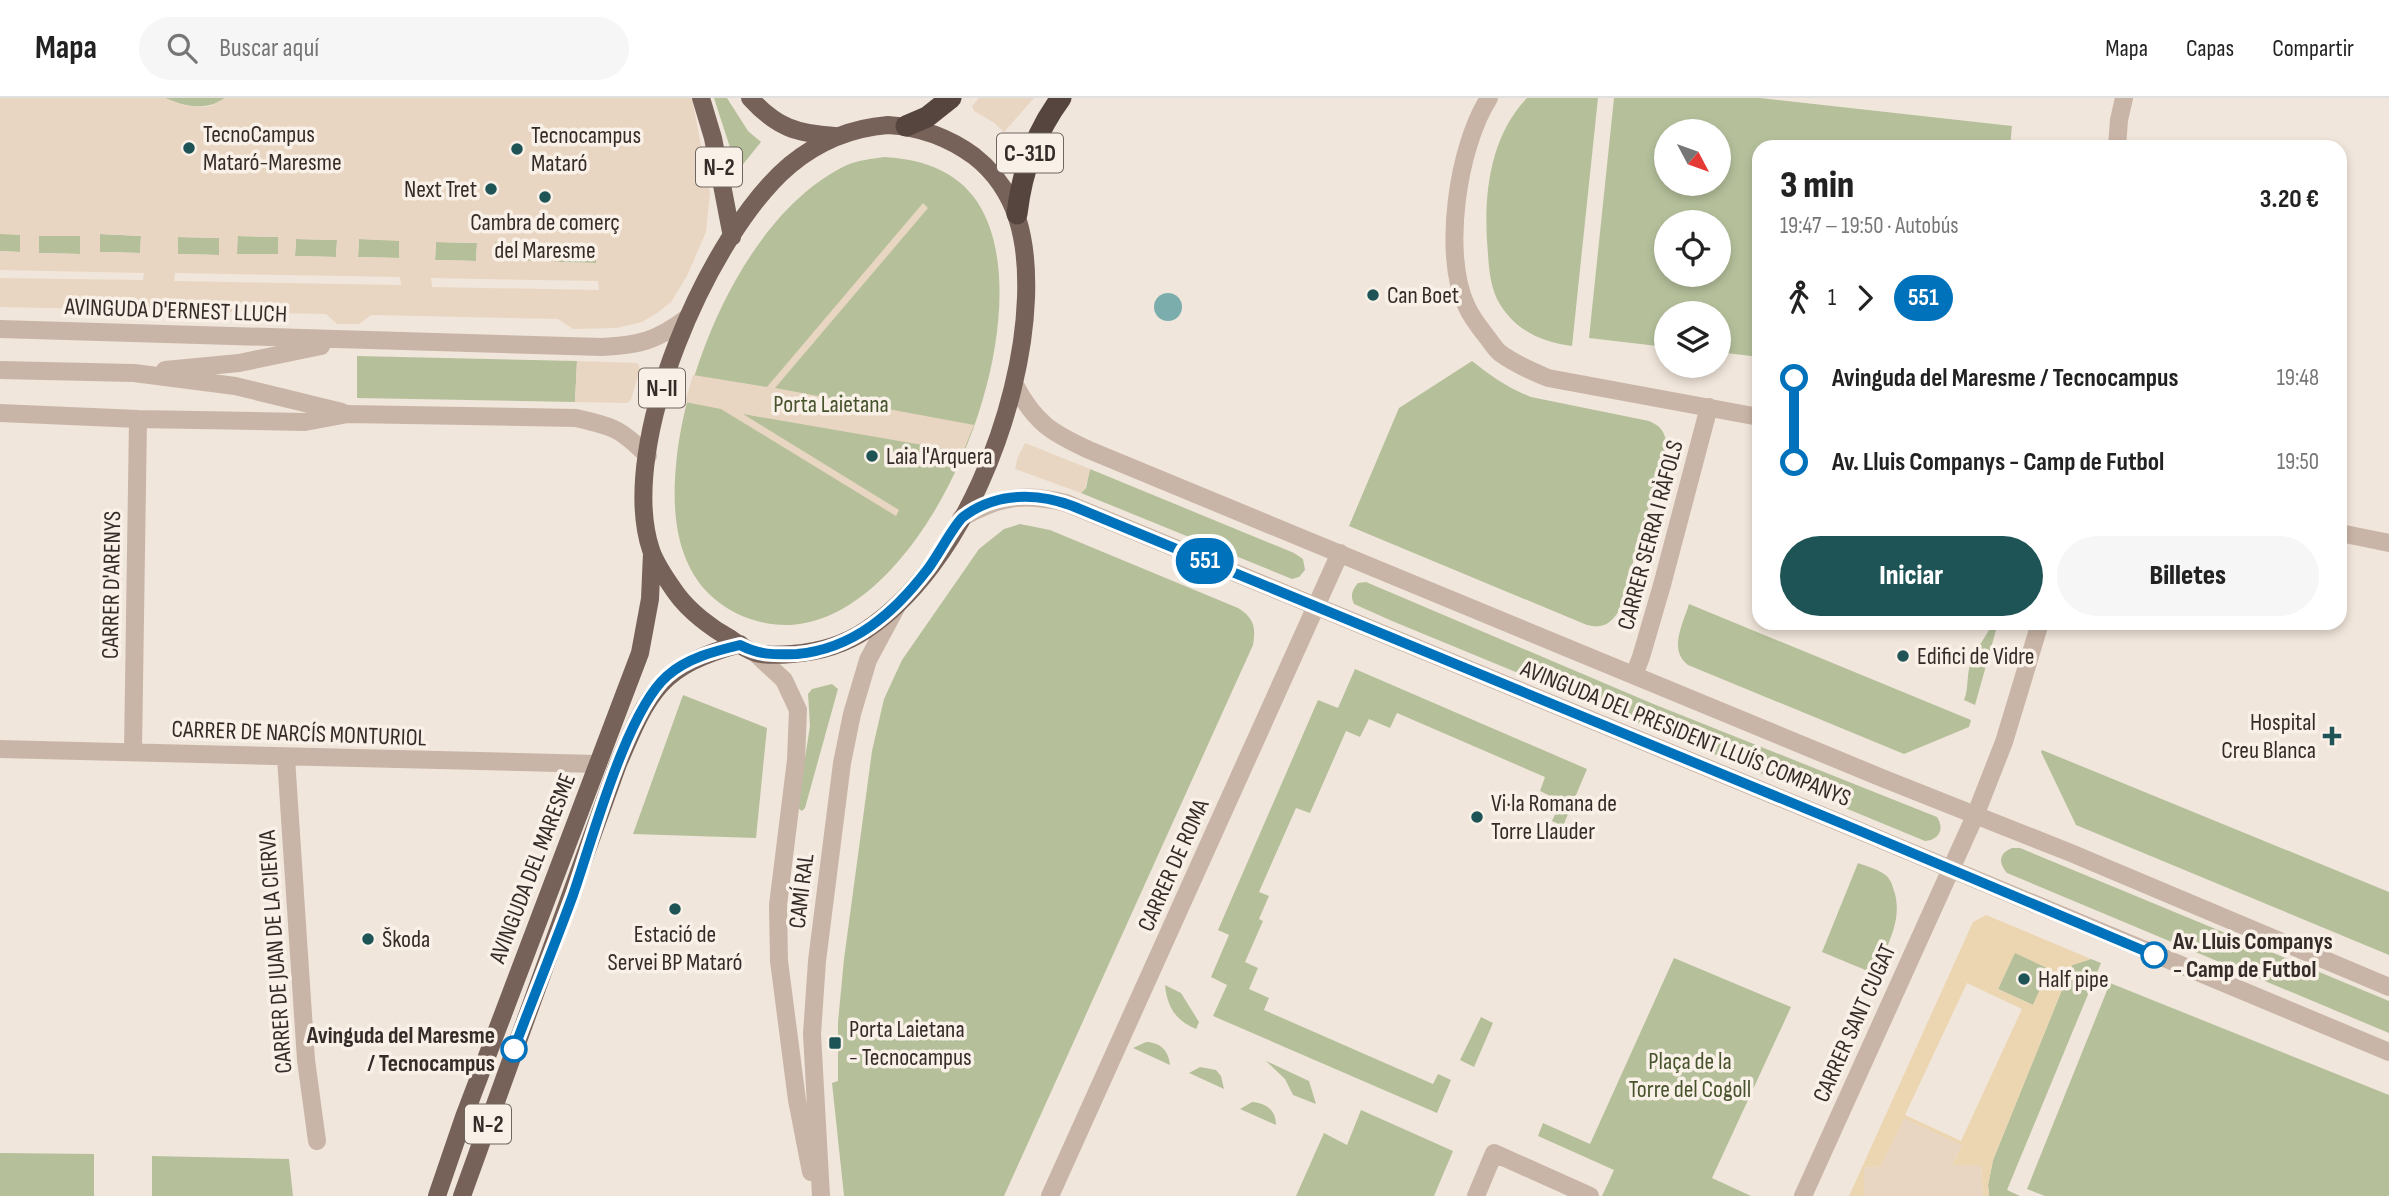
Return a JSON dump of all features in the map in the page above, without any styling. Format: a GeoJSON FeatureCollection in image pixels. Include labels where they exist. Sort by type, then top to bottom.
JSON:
{"type":"FeatureCollection","features":[{"type":"Feature","properties":{"kind":"highway"},"geometry":{"type":"LineString","coordinates":[[906,126],[927,117],[951,98]]}},
{"type":"Feature","properties":{"kind":"highway","name":"C-31D"},"geometry":{"type":"LineString","coordinates":[[1017,215],[1024,171],[1033,145],[1060,98]]}},
{"type":"Feature","properties":{"kind":"main road","name":"N-2"},"geometry":{"type":"LineString","coordinates":[[701,98],[713,138],[732,237]]}},
{"type":"Feature","properties":{"kind":"main road"},"geometry":{"type":"LineString","coordinates":[[750,98],[766,114],[793,130],[835,136]]}},
{"type":"Feature","properties":{"kind":"main road","name":"N-II"},"geometry":{"type":"LineString","coordinates":[[871,126],[906,126],[942,137],[963,148],[998,178],[1017,215],[1023,238],[1027,285],[1023,341],[1015,386],[995,447],[961,518],[942,550],[898,604],[862,633],[834,646],[808,653],[780,655],[748,649],[723,635],[681,600],[652,553],[645,520],[644,492],[660,395],[687,318],[711,270],[767,189],[787,167],[835,136],[871,126]]}},
{"type":"Feature","properties":{"kind":"main road","name":"AVINGUDA DEL MARESME"},"geometry":{"type":"LineString","coordinates":[[437,1196],[464,1117],[640,653],[650,599],[652,553]]}},
{"type":"Feature","properties":{"kind":"main road","name":"AVINGUDA DEL MARESME"},"geometry":{"type":"LineString","coordinates":[[462,1196],[618,764],[638,718],[652,694],[667,676],[711,652],[748,649]]}},
{"type":"Feature","properties":{"kind":"street"},"geometry":{"type":"LineString","coordinates":[[1489,98],[1467,147],[1458,191],[1454,231],[1458,275],[1465,304],[1498,352],[1524,368],[1548,378],[1752,415]]}},
{"type":"Feature","properties":{"kind":"street"},"geometry":{"type":"LineString","coordinates":[[2118,140],[2124,98]]}},
{"type":"Feature","properties":{"kind":"street","name":"AVINGUDA D'ERNEST LLUCH"},"geometry":{"type":"LineString","coordinates":[[0,329],[602,347],[629,345],[665,334],[687,318]]}},
{"type":"Feature","properties":{"kind":"street","name":"AVINGUDA D'ERNEST LLUCH"},"geometry":{"type":"LineString","coordinates":[[134,373],[239,363],[351,340]]}},
{"type":"Feature","properties":{"kind":"street","name":"AVINGUDA D'ERNEST LLUCH"},"geometry":{"type":"LineString","coordinates":[[0,370],[134,373],[235,386],[348,414]]}},
{"type":"Feature","properties":{"kind":"street","name":"AVINGUDA DEL PRESIDENT LLUÍS COMPANYS"},"geometry":{"type":"LineString","coordinates":[[1015,386],[1028,409],[1060,436],[2389,987]]}},
{"type":"Feature","properties":{"kind":"street","name":"CARRER SERRA I RÀFOLS"},"geometry":{"type":"LineString","coordinates":[[1634,675],[1642,657],[1709,407]]}},
{"type":"Feature","properties":{"kind":"street","name":"AVINGUDA D'ERNEST LLUCH"},"geometry":{"type":"LineString","coordinates":[[0,413],[305,422],[348,414],[576,418],[606,425],[626,434],[648,456]]}},
{"type":"Feature","properties":{"kind":"street","name":"CARRER D'ARENYS"},"geometry":{"type":"LineString","coordinates":[[133,751],[138,419]]}},
{"type":"Feature","properties":{"kind":"street","name":"AVINGUDA DEL PRESIDENT LLUÍS COMPANYS"},"geometry":{"type":"LineString","coordinates":[[961,518],[983,506],[1007,498],[1031,496],[1066,503],[2389,1052]]}},
{"type":"Feature","properties":{"kind":"street"},"geometry":{"type":"LineString","coordinates":[[2347,534],[2389,543]]}},
{"type":"Feature","properties":{"kind":"street","name":"CARRER DE ROMA"},"geometry":{"type":"LineString","coordinates":[[1050,1196],[1340,553]]}},
{"type":"Feature","properties":{"kind":"street","name":"CAMÍ RAL"},"geometry":{"type":"LineString","coordinates":[[819,1196],[812,1034],[817,961],[842,763],[852,714],[868,660],[898,604]]}},
{"type":"Feature","properties":{"kind":"street","name":"CARRER SANT CUGAT"},"geometry":{"type":"LineString","coordinates":[[1803,1196],[1975,816],[2007,734],[2038,630]]}},
{"type":"Feature","properties":{"kind":"street","name":"CAMÍ RAL"},"geometry":{"type":"LineString","coordinates":[[748,649],[784,681],[799,710],[798,740],[778,905],[779,961],[797,1100],[819,1196]]}},
{"type":"Feature","properties":{"kind":"street","name":"CARRER DE NARCÍS MONTURIOL"},"geometry":{"type":"LineString","coordinates":[[0,749],[597,764]]}},
{"type":"Feature","properties":{"kind":"street","name":"CARRER DE JUAN DE LA CIERVA"},"geometry":{"type":"LineString","coordinates":[[286,758],[306,1060],[317,1141]]}},
{"type":"Feature","properties":{"kind":"street"},"geometry":{"type":"LineString","coordinates":[[1476,1196],[1494,1153],[1590,1196]]}},
{"type":"Feature","properties":{"kind":"green space"},"geometry":{"type":"Polygon","coordinates":[[[165,98],[225,98],[211,105],[196,106],[165,98]]]}},
{"type":"Feature","properties":{"kind":"green space"},"geometry":{"type":"Polygon","coordinates":[[[714,98],[727,98],[748,131],[761,142],[740,168],[736,166],[714,98]]]}},
{"type":"Feature","properties":{"kind":"green space"},"geometry":{"type":"Polygon","coordinates":[[[1527,98],[1598,98],[1572,346],[1541,338],[1515,323],[1498,300],[1491,281],[1486,213],[1491,171],[1504,132],[1527,98]]]}},
{"type":"Feature","properties":{"kind":"green space"},"geometry":{"type":"Polygon","coordinates":[[[1614,98],[1760,98],[2012,126],[2011,140],[1752,140],[1752,356],[1731,354],[1731,301],[1654,301],[1654,346],[1589,338],[1614,98]]]}},
{"type":"Feature","properties":{"kind":"green space","name":"Porta Laietana"},"geometry":{"type":"Polygon","coordinates":[[[884,157],[933,167],[955,178],[973,196],[995,248],[999,316],[985,392],[957,468],[918,536],[870,590],[815,621],[757,621],[731,610],[709,594],[689,566],[678,533],[676,465],[682,425],[693,382],[708,337],[728,294],[752,253],[780,217],[812,187],[847,165],[884,157]]]}},
{"type":"Feature","properties":{"kind":"green space"},"geometry":{"type":"Polygon","coordinates":[[[0,234],[21,234],[20,252],[0,251],[0,234]]]}},
{"type":"Feature","properties":{"kind":"green space"},"geometry":{"type":"Polygon","coordinates":[[[100,234],[141,236],[140,253],[99,252],[100,234]]]}},
{"type":"Feature","properties":{"kind":"green space"},"geometry":{"type":"Polygon","coordinates":[[[39,235],[80,236],[80,254],[39,253],[39,235]]]}},
{"type":"Feature","properties":{"kind":"green space"},"geometry":{"type":"Polygon","coordinates":[[[237,236],[279,237],[278,255],[237,254],[237,236]]]}},
{"type":"Feature","properties":{"kind":"green space"},"geometry":{"type":"Polygon","coordinates":[[[178,237],[219,238],[219,255],[177,254],[178,237]]]}},
{"type":"Feature","properties":{"kind":"green space"},"geometry":{"type":"Polygon","coordinates":[[[296,239],[337,240],[336,257],[295,256],[296,239]]]}},
{"type":"Feature","properties":{"kind":"green space"},"geometry":{"type":"Polygon","coordinates":[[[359,239],[400,240],[399,258],[358,257],[359,239]]]}},
{"type":"Feature","properties":{"kind":"green space"},"geometry":{"type":"Polygon","coordinates":[[[436,242],[477,243],[476,261],[435,260],[436,242]]]}},
{"type":"Feature","properties":{"kind":"green space"},"geometry":{"type":"Polygon","coordinates":[[[494,242],[536,243],[535,261],[494,260],[494,242]]]}},
{"type":"Feature","properties":{"kind":"green space"},"geometry":{"type":"Polygon","coordinates":[[[555,244],[597,245],[596,263],[555,262],[555,244]]]}},
{"type":"Feature","properties":{"kind":"green space"},"geometry":{"type":"Polygon","coordinates":[[[357,356],[577,361],[575,402],[357,398],[357,356]]]}},
{"type":"Feature","properties":{"kind":"green space"},"geometry":{"type":"Polygon","coordinates":[[[1472,361],[1500,381],[1531,397],[1649,421],[1663,432],[1667,444],[1619,611],[1606,624],[1587,625],[1349,526],[1399,408],[1472,361]]]}},
{"type":"Feature","properties":{"kind":"green space"},"geometry":{"type":"Polygon","coordinates":[[[1090,469],[1294,553],[1303,559],[1305,570],[1299,577],[1292,579],[1081,493],[1086,488],[1090,469]]]}},
{"type":"Feature","properties":{"kind":"green space"},"geometry":{"type":"Polygon","coordinates":[[[1020,524],[1050,530],[1238,608],[1248,615],[1253,624],[1253,645],[1004,1196],[844,1196],[832,1083],[838,1081],[838,1022],[844,959],[872,751],[884,699],[902,660],[979,549],[1004,529],[1020,524]]]}},
{"type":"Feature","properties":{"kind":"green space"},"geometry":{"type":"Polygon","coordinates":[[[1366,582],[1651,703],[1937,817],[1939,833],[1934,839],[1925,841],[1392,621],[1354,604],[1354,588],[1358,583],[1366,582]]]}},
{"type":"Feature","properties":{"kind":"green space"},"geometry":{"type":"Polygon","coordinates":[[[1689,604],[1971,720],[1969,727],[1904,754],[1688,665],[1679,652],[1681,628],[1689,604]]]}},
{"type":"Feature","properties":{"kind":"green space"},"geometry":{"type":"Polygon","coordinates":[[[1988,630],[1996,630],[1975,705],[1964,700],[1969,667],[1988,630]]]}},
{"type":"Feature","properties":{"kind":"green space"},"geometry":{"type":"Polygon","coordinates":[[[1355,669],[1587,769],[1563,826],[1552,821],[1561,801],[1540,791],[1545,777],[1397,713],[1390,728],[1369,719],[1360,737],[1346,731],[1310,813],[1296,808],[1259,892],[1269,896],[1259,919],[1263,921],[1245,962],[1258,968],[1249,989],[1269,998],[1264,1010],[1433,1084],[1438,1074],[1451,1080],[1437,1113],[1213,1016],[1227,985],[1211,977],[1229,935],[1218,930],[1318,700],[1338,708],[1355,669]]]}},
{"type":"Feature","properties":{"kind":"green space"},"geometry":{"type":"Polygon","coordinates":[[[832,684],[838,689],[802,811],[798,808],[798,802],[810,726],[808,694],[812,689],[832,684]]]}},
{"type":"Feature","properties":{"kind":"green space"},"geometry":{"type":"Polygon","coordinates":[[[683,695],[767,728],[756,838],[633,834],[683,695]]]}},
{"type":"Feature","properties":{"kind":"green space"},"geometry":{"type":"Polygon","coordinates":[[[2042,750],[2389,892],[2389,955],[2076,825],[2042,750]]]}},
{"type":"Feature","properties":{"kind":"green space"},"geometry":{"type":"Polygon","coordinates":[[[2012,848],[2020,848],[2389,1001],[2389,1033],[2007,873],[2001,859],[2004,853],[2012,848]]]}},
{"type":"Feature","properties":{"kind":"green space"},"geometry":{"type":"Polygon","coordinates":[[[1858,863],[1887,877],[1896,899],[1893,932],[1875,974],[1822,952],[1858,863]]]}},
{"type":"Feature","properties":{"kind":"green space","name":"Half pipe"},"geometry":{"type":"Polygon","coordinates":[[[2015,952],[2050,969],[2033,1005],[1998,989],[2015,952]]]}},
{"type":"Feature","properties":{"kind":"green space","name":"Plaça de la Torre del Cogoll"},"geometry":{"type":"Polygon","coordinates":[[[1674,958],[1791,1007],[1712,1178],[1751,1196],[1602,1196],[1614,1170],[1538,1136],[1543,1123],[1590,1144],[1674,958]]]}},
{"type":"Feature","properties":{"kind":"green space"},"geometry":{"type":"Polygon","coordinates":[[[2091,959],[2101,963],[2007,1190],[2020,1196],[1989,1196],[1988,1185],[1993,1160],[2072,965],[2091,959]]]}},
{"type":"Feature","properties":{"kind":"green space"},"geometry":{"type":"Polygon","coordinates":[[[2110,983],[2389,1095],[2389,1196],[2045,1196],[2027,1189],[2110,983]]]}},
{"type":"Feature","properties":{"kind":"green space"},"geometry":{"type":"Polygon","coordinates":[[[1165,985],[1181,993],[1199,1022],[1196,1029],[1183,1022],[1174,1012],[1165,985]]]}},
{"type":"Feature","properties":{"kind":"green space"},"geometry":{"type":"Polygon","coordinates":[[[1481,1017],[1493,1023],[1474,1067],[1460,1060],[1481,1017]]]}},
{"type":"Feature","properties":{"kind":"green space"},"geometry":{"type":"Polygon","coordinates":[[[1146,1042],[1163,1048],[1170,1065],[1133,1048],[1146,1042]]]}},
{"type":"Feature","properties":{"kind":"green space"},"geometry":{"type":"Polygon","coordinates":[[[1266,1061],[1309,1081],[1316,1104],[1293,1095],[1285,1079],[1266,1061]]]}},
{"type":"Feature","properties":{"kind":"green space"},"geometry":{"type":"Polygon","coordinates":[[[1200,1067],[1216,1070],[1221,1076],[1224,1089],[1189,1073],[1200,1067]]]}},
{"type":"Feature","properties":{"kind":"green space"},"geometry":{"type":"Polygon","coordinates":[[[1252,1102],[1269,1108],[1276,1125],[1240,1109],[1252,1102]]]}},
{"type":"Feature","properties":{"kind":"green space"},"geometry":{"type":"Polygon","coordinates":[[[1361,1110],[1453,1151],[1434,1196],[1296,1196],[1324,1133],[1347,1145],[1361,1110]]]}},
{"type":"Feature","properties":{"kind":"green space"},"geometry":{"type":"Polygon","coordinates":[[[0,1153],[94,1154],[94,1196],[0,1196],[0,1153]]]}},
{"type":"Feature","properties":{"kind":"green space"},"geometry":{"type":"Polygon","coordinates":[[[152,1156],[289,1159],[293,1196],[152,1196],[152,1156]]]}},
{"type":"Feature","properties":{"kind":"sand"},"geometry":{"type":"Polygon","coordinates":[[[1986,915],[2091,959],[2072,965],[1993,1160],[1988,1185],[1989,1196],[1983,1196],[1981,1165],[1952,1165],[1962,1145],[1864,1168],[1864,1196],[1849,1196],[1973,922],[1986,915]],[[2015,953],[1998,989],[2033,1005],[2049,969],[2015,953]],[[1967,983],[1905,1115],[1961,1141],[2022,1009],[1967,983]]]}},
{"type":"Feature","properties":{"kind":"shaded area"},"geometry":{"type":"Polygon","coordinates":[[[0,98],[165,98],[183,105],[200,107],[211,106],[225,98],[692,98],[710,193],[706,232],[687,276],[671,302],[642,322],[617,328],[573,329],[558,319],[371,315],[359,324],[337,324],[326,314],[0,307],[0,278],[143,280],[144,273],[0,270],[0,251],[20,252],[20,235],[0,234],[0,98]],[[100,234],[100,252],[140,253],[141,236],[100,234]],[[39,236],[39,253],[80,254],[80,236],[39,236]],[[238,236],[237,254],[278,254],[278,237],[238,236]],[[178,237],[178,254],[219,255],[219,238],[178,237]],[[296,239],[295,256],[336,257],[337,240],[296,239]],[[359,239],[358,257],[399,258],[399,241],[359,239]],[[436,242],[435,260],[476,261],[477,243],[436,242]],[[495,242],[494,260],[535,261],[535,243],[495,242]],[[555,245],[555,262],[596,263],[596,245],[555,245]],[[175,273],[174,281],[401,285],[400,277],[175,273]],[[431,278],[432,287],[599,290],[598,281],[431,278]]]}},
{"type":"Feature","properties":{"kind":"shaded area"},"geometry":{"type":"Polygon","coordinates":[[[979,98],[1034,98],[1004,132],[974,111],[972,106],[979,98]]]}},
{"type":"Feature","properties":{"kind":"shaded area"},"geometry":{"type":"Polygon","coordinates":[[[923,203],[928,208],[775,388],[974,425],[963,452],[743,414],[899,510],[896,516],[721,409],[685,402],[693,375],[767,387],[923,203]]]}},
{"type":"Feature","properties":{"kind":"shaded area"},"geometry":{"type":"Polygon","coordinates":[[[577,361],[638,363],[640,369],[631,400],[627,403],[575,402],[577,361]]]}},
{"type":"Feature","properties":{"kind":"shaded area"},"geometry":{"type":"Polygon","coordinates":[[[1025,443],[1090,469],[1085,489],[1081,493],[1015,469],[1025,443]]]}},
{"type":"Feature","properties":{"kind":"shaded area"},"geometry":{"type":"Polygon","coordinates":[[[1904,1118],[1962,1145],[1952,1165],[1981,1165],[1983,1196],[1864,1196],[1864,1168],[1881,1166],[1904,1118]]]}},
{"type":"Feature","properties":{"kind":"water"},"geometry":{"type":"Polygon","coordinates":[[[1168,293],[1178,297],[1182,307],[1178,317],[1168,321],[1158,317],[1154,307],[1158,297],[1168,293]]]}},
{"type":"Feature","properties":{"kind":"bus line","name":"551"},"geometry":{"type":"LineString","coordinates":[[514,1049],[618,764],[638,718],[652,694],[667,676],[711,652],[740,645],[755,653],[808,653],[834,646],[862,633],[881,620],[910,591],[942,550],[961,518],[983,506],[1007,498],[1031,496],[1066,503],[2154,955]]}},
{"type":"Feature","properties":{"kind":"place","name":"TecnoCampus Mataró-Maresme"},"geometry":{"type":"Point","coordinates":[189,148]}},
{"type":"Feature","properties":{"kind":"place","name":"Tecnocampus Mataró"},"geometry":{"type":"Point","coordinates":[517,149]}},
{"type":"Feature","properties":{"kind":"place","name":"Next Tret"},"geometry":{"type":"Point","coordinates":[491,189]}},
{"type":"Feature","properties":{"kind":"place","name":"Cambra de comerç del Maresme"},"geometry":{"type":"Point","coordinates":[545,197]}},
{"type":"Feature","properties":{"kind":"place","name":"Can Boet"},"geometry":{"type":"Point","coordinates":[1373,295]}},
{"type":"Feature","properties":{"kind":"place","name":"Laia l'Arquera"},"geometry":{"type":"Point","coordinates":[872,456]}},
{"type":"Feature","properties":{"kind":"place","name":"Edifici de Vidre"},"geometry":{"type":"Point","coordinates":[1903,656]}},
{"type":"Feature","properties":{"kind":"place","name":"Hospital Creu Blanca"},"geometry":{"type":"Point","coordinates":[2332,736]}},
{"type":"Feature","properties":{"kind":"place","name":"Vi·la Romana de Torre Llauder"},"geometry":{"type":"Point","coordinates":[1477,817]}},
{"type":"Feature","properties":{"kind":"place","name":"Estació de Servei BP Mataró"},"geometry":{"type":"Point","coordinates":[675,909]}},
{"type":"Feature","properties":{"kind":"place","name":"Škoda"},"geometry":{"type":"Point","coordinates":[368,939]}},
{"type":"Feature","properties":{"kind":"place","name":"Av. Lluis Companys - Camp de Futbol"},"geometry":{"type":"Point","coordinates":[2154,955]}},
{"type":"Feature","properties":{"kind":"place","name":"Half pipe"},"geometry":{"type":"Point","coordinates":[2024,979]}},
{"type":"Feature","properties":{"kind":"place","name":"Porta Laietana - Tecnocampus"},"geometry":{"type":"Point","coordinates":[835,1043]}},
{"type":"Feature","properties":{"kind":"place","name":"Avinguda del Maresme / Tecnocampus"},"geometry":{"type":"Point","coordinates":[514,1049]}}]}
